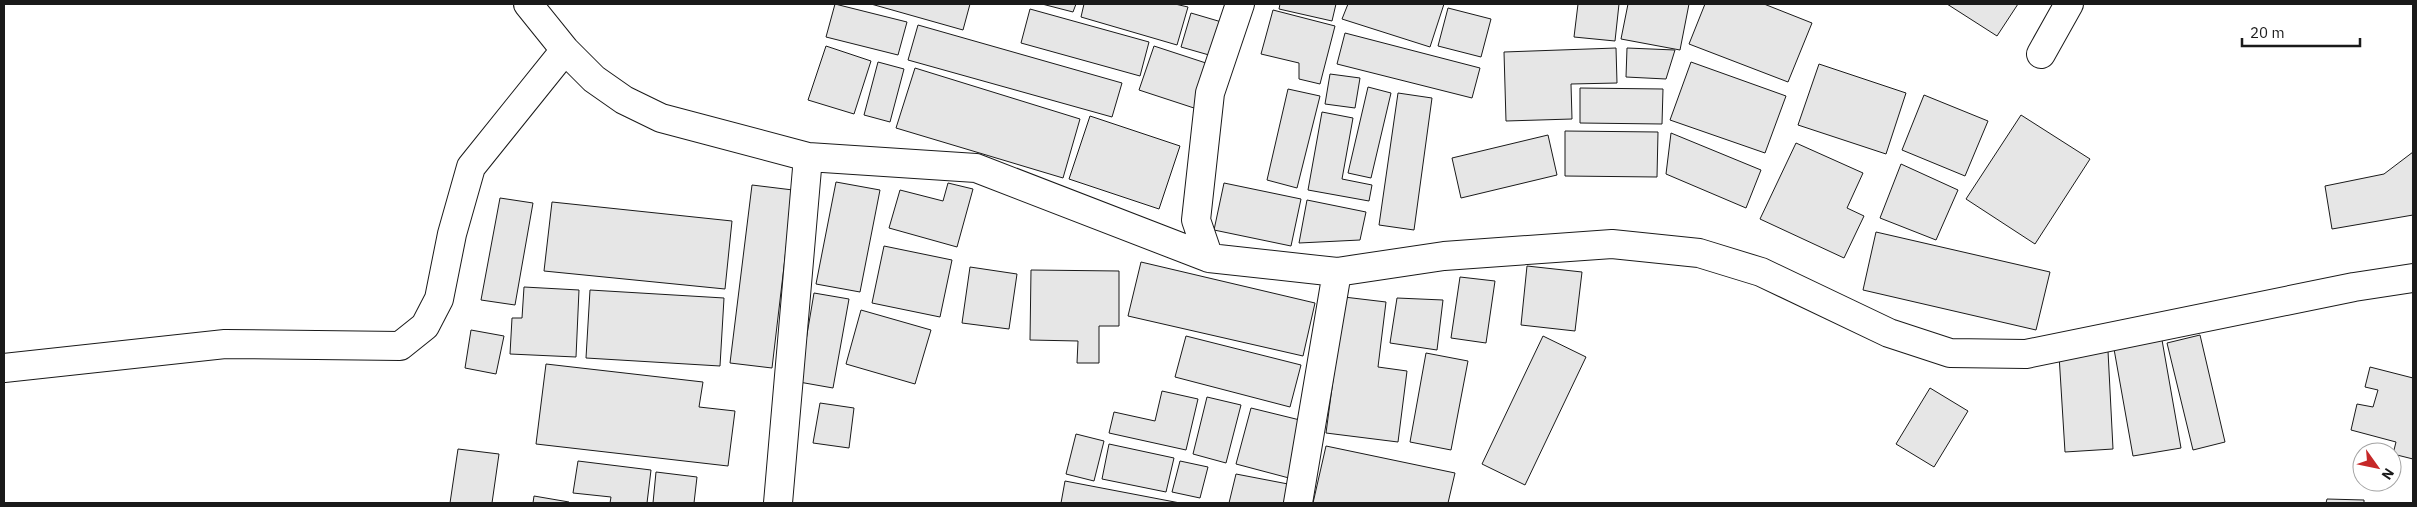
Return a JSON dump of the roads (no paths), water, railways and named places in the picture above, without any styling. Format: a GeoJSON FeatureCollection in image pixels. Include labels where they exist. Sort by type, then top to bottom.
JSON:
{"type":"FeatureCollection","features":[{"type":"Feature","properties":{"kind":"street"},"geometry":{"type":"LineString","coordinates":[[528,4],[565,50],[594,79],[624,100],[661,118],[808,157],[976,168],[1210,258],[1337,272],[1444,256],[1612,244],[1699,252],[1760,272],[1889,334],[1950,354],[2026,354],[2344,289],[2413,278]]}},
{"type":"Feature","properties":{"kind":"street"},"geometry":{"type":"LineString","coordinates":[[1210,258],[1196,220],[1210,93],[1240,4]]}},
{"type":"Feature","properties":{"kind":"street"},"geometry":{"type":"LineString","coordinates":[[2041,54],[2069,4]]}},
{"type":"Feature","properties":{"kind":"street"},"geometry":{"type":"LineString","coordinates":[[4,368],[225,344],[400,346],[425,326],[439,299],[452,234],[471,168],[565,50]]}},
{"type":"Feature","properties":{"kind":"street"},"geometry":{"type":"LineString","coordinates":[[778,503],[808,157]]}},
{"type":"Feature","properties":{"kind":"street"},"geometry":{"type":"LineString","coordinates":[[1298,503],[1337,272]]}}]}
